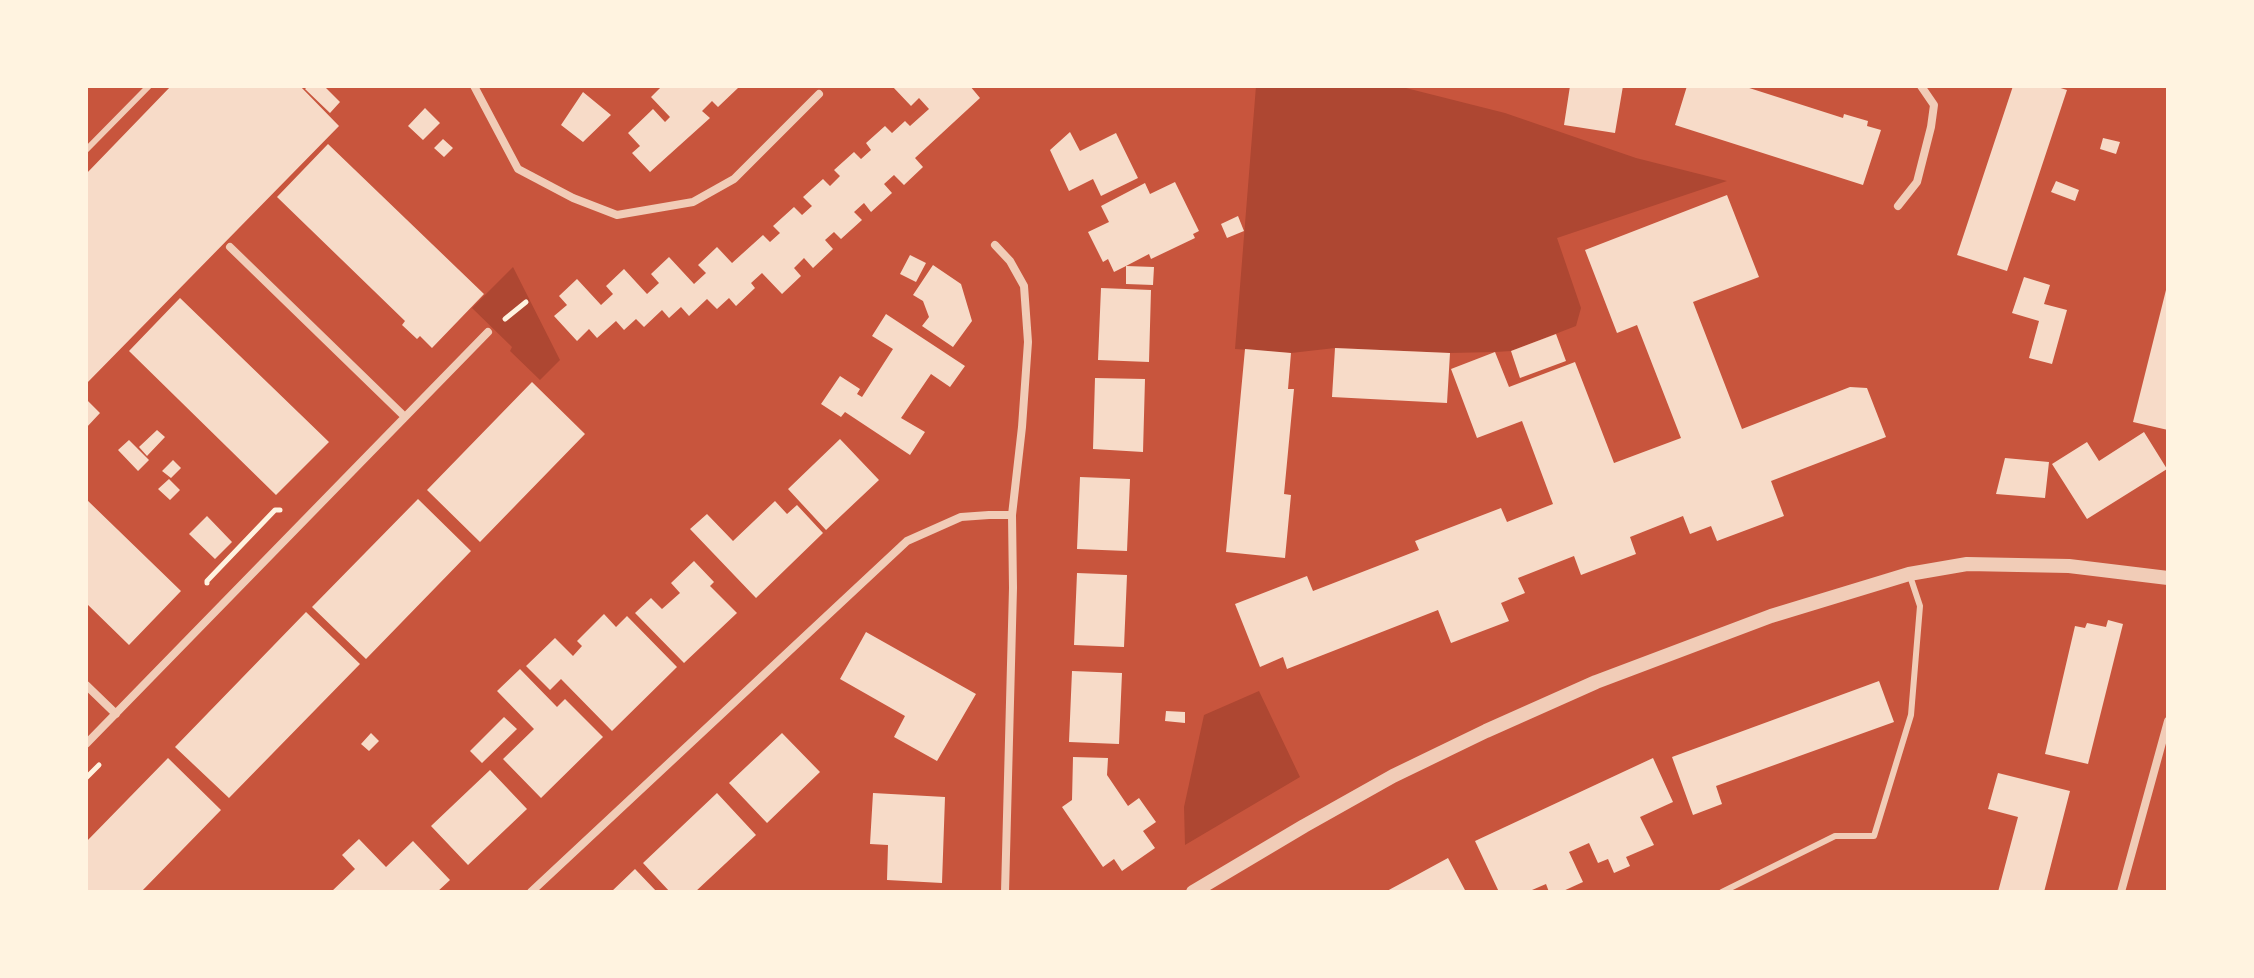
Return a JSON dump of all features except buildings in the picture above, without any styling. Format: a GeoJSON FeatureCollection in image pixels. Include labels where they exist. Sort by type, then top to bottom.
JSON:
{"type":"FeatureCollection","features":[{"type":"Feature","properties":{"kind":"street"},"geometry":{"type":"LineString","coordinates":[[474,86],[518,169],[573,198],[617,215],[693,202],[734,179],[819,94]]}},
{"type":"Feature","properties":{"kind":"street"},"geometry":{"type":"LineString","coordinates":[[1898,206],[1917,182],[1931,127],[1934,105],[1921,86]]}},
{"type":"Feature","properties":{"kind":"street"},"geometry":{"type":"LineString","coordinates":[[995,245],[1010,261],[1024,286],[1028,342],[1012,515],[1005,892]]}},
{"type":"Feature","properties":{"kind":"street"},"geometry":{"type":"LineString","coordinates":[[230,247],[405,417]]}},
{"type":"Feature","properties":{"kind":"street"},"geometry":{"type":"LineString","coordinates":[[86,744],[488,332]]}},
{"type":"Feature","properties":{"kind":"street"},"geometry":{"type":"LineString","coordinates":[[531,892],[907,541],[961,517],[1012,515]]}},
{"type":"Feature","properties":{"kind":"street"},"geometry":{"type":"LineString","coordinates":[[1193,892],[1393,776],[1513,718],[1596,682],[1749,624],[1909,574],[1967,564],[2069,566],[2168,578]]}},
{"type":"Feature","properties":{"kind":"street"},"geometry":{"type":"LineString","coordinates":[[86,685],[116,714]]}},
{"type":"Feature","properties":{"kind":"street"},"geometry":{"type":"LineString","coordinates":[[2121,892],[2168,721]]}},
{"type":"Feature","properties":{"kind":"lane"},"geometry":{"type":"LineString","coordinates":[[86,150],[149,86]]}},
{"type":"Feature","properties":{"kind":"lane"},"geometry":{"type":"LineString","coordinates":[[1722,892],[1835,836],[1874,836],[1911,715],[1920,606],[1909,574]]}},
{"type":"Feature","properties":{"kind":"path"},"geometry":{"type":"LineString","coordinates":[[207,592],[207,581],[265,520],[275,510],[287,510]]}},
{"type":"Feature","properties":{"kind":"shaded area"},"geometry":{"type":"Polygon","coordinates":[[[1256,86],[1398,86],[1505,113],[1636,158],[1727,181],[1557,238],[1581,308],[1576,326],[1511,351],[1450,353],[1335,348],[1291,353],[1235,349],[1256,86]]]}},
{"type":"Feature","properties":{"kind":"shaded area"},"geometry":{"type":"Polygon","coordinates":[[[513,267],[560,360],[540,380],[472,308],[513,267]]]}},
{"type":"Feature","properties":{"kind":"shaded area"},"geometry":{"type":"Polygon","coordinates":[[[1259,691],[1300,777],[1185,845],[1184,807],[1204,715],[1259,691]]]}}]}
